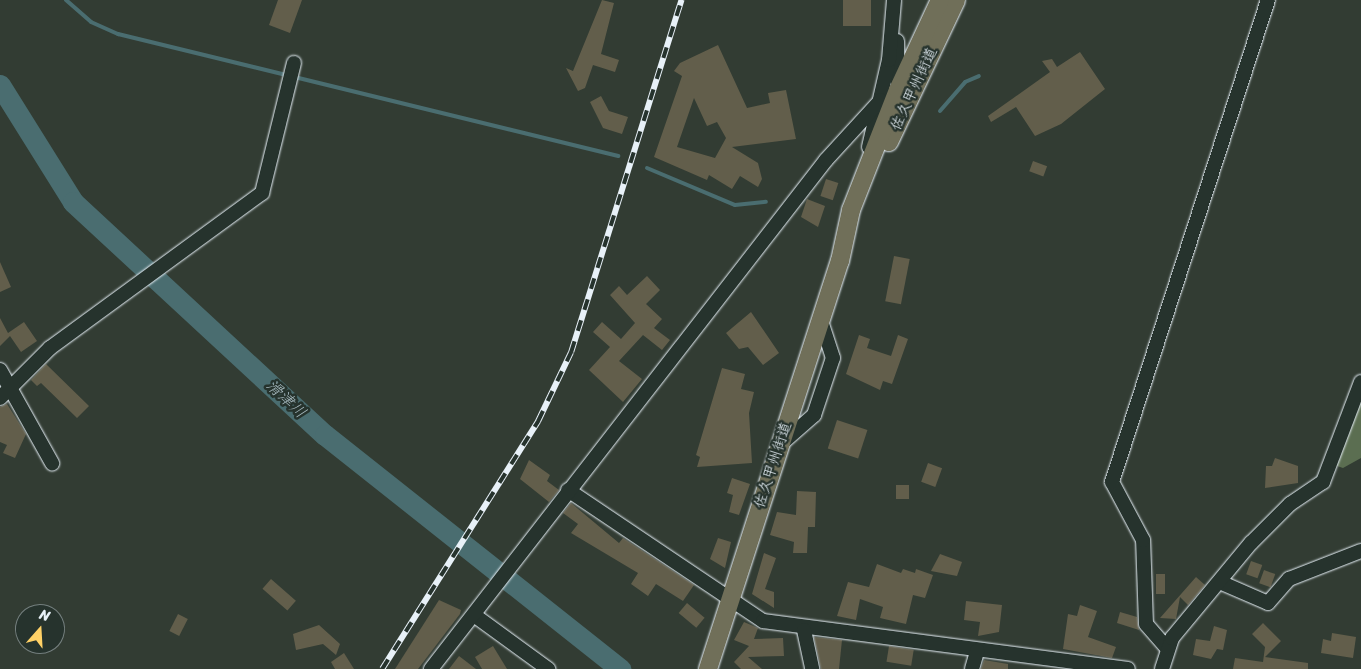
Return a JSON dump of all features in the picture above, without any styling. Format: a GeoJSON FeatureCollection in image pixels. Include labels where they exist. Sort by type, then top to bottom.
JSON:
{"type":"FeatureCollection","features":[{"type":"Feature","properties":{"kind":"main road","name":"佐久甲州街道"},"geometry":{"type":"LineString","coordinates":[[840,261],[851,210],[898,90],[940,0]]}},
{"type":"Feature","properties":{"kind":"main road","name":"佐久甲州街道"},"geometry":{"type":"LineString","coordinates":[[710,663],[840,261],[894,132],[956,0]]}},
{"type":"Feature","properties":{"kind":"street"},"geometry":{"type":"LineString","coordinates":[[894,0],[898,90],[894,132]]}},
{"type":"Feature","properties":{"kind":"street"},"geometry":{"type":"LineString","coordinates":[[1166,646],[1146,624],[1144,540],[1112,482],[1268,0]]}},
{"type":"Feature","properties":{"kind":"street"},"geometry":{"type":"LineString","coordinates":[[851,210],[881,100],[894,15]]}},
{"type":"Feature","properties":{"kind":"street"},"geometry":{"type":"LineString","coordinates":[[5,393],[50,348],[196,239],[262,193],[292,72]]}},
{"type":"Feature","properties":{"kind":"street"},"geometry":{"type":"LineString","coordinates":[[431,669],[568,490],[826,160],[881,100]]}},
{"type":"Feature","properties":{"kind":"street"},"geometry":{"type":"LineString","coordinates":[[780,445],[814,415],[833,358],[821,320]]}},
{"type":"Feature","properties":{"kind":"street"},"geometry":{"type":"LineString","coordinates":[[0,370],[5,393],[52,463]]}},
{"type":"Feature","properties":{"kind":"street"},"geometry":{"type":"LineString","coordinates":[[1162,669],[1166,646],[1222,583],[1262,531],[1323,482],[1361,382]]}},
{"type":"Feature","properties":{"kind":"street"},"geometry":{"type":"LineString","coordinates":[[568,490],[763,622],[804,630],[1128,669]]}},
{"type":"Feature","properties":{"kind":"street"},"geometry":{"type":"LineString","coordinates":[[1222,583],[1268,603],[1289,579],[1361,552]]}},
{"type":"Feature","properties":{"kind":"street"},"geometry":{"type":"LineString","coordinates":[[477,611],[548,669]]}},
{"type":"Feature","properties":{"kind":"street"},"geometry":{"type":"LineString","coordinates":[[804,630],[812,669]]}},
{"type":"Feature","properties":{"kind":"street"},"geometry":{"type":"LineString","coordinates":[[972,669],[977,651]]}},
{"type":"Feature","properties":{"kind":"green space"},"geometry":{"type":"Polygon","coordinates":[[[1361,390],[1361,458],[1343,468],[1334,465],[1361,390]]]}},
{"type":"Feature","properties":{"kind":"building"},"geometry":{"type":"Polygon","coordinates":[[[278,0],[302,0],[290,33],[269,25],[278,0]]]}},
{"type":"Feature","properties":{"kind":"building"},"geometry":{"type":"Polygon","coordinates":[[[602,0],[614,3],[601,54],[619,60],[615,72],[593,65],[585,88],[578,91],[566,68],[573,71],[602,0]]]}},
{"type":"Feature","properties":{"kind":"building"},"geometry":{"type":"Polygon","coordinates":[[[843,0],[871,0],[871,26],[843,26],[843,0]]]}},
{"type":"Feature","properties":{"kind":"building"},"geometry":{"type":"Polygon","coordinates":[[[718,45],[747,108],[770,103],[768,93],[786,90],[796,139],[732,147],[758,163],[762,179],[758,187],[740,176],[732,189],[709,175],[707,180],[654,157],[682,76],[674,71],[680,63],[718,45]],[[694,98],[677,147],[715,158],[726,138],[717,122],[707,126],[694,98]]]}},
{"type":"Feature","properties":{"kind":"building"},"geometry":{"type":"Polygon","coordinates":[[[1080,52],[1105,89],[1061,124],[1035,136],[1016,107],[991,122],[988,116],[1050,72],[1042,61],[1052,59],[1057,67],[1080,52]]]}},
{"type":"Feature","properties":{"kind":"building"},"geometry":{"type":"Polygon","coordinates":[[[601,96],[609,111],[628,117],[622,134],[603,128],[590,102],[601,96]]]}},
{"type":"Feature","properties":{"kind":"building"},"geometry":{"type":"Polygon","coordinates":[[[1033,161],[1047,166],[1043,176],[1029,171],[1033,161]]]}},
{"type":"Feature","properties":{"kind":"building"},"geometry":{"type":"Polygon","coordinates":[[[826,179],[838,183],[833,200],[820,196],[826,179]]]}},
{"type":"Feature","properties":{"kind":"building"},"geometry":{"type":"Polygon","coordinates":[[[807,199],[825,206],[818,227],[801,217],[807,199]]]}},
{"type":"Feature","properties":{"kind":"building"},"geometry":{"type":"Polygon","coordinates":[[[894,256],[910,259],[901,304],[885,301],[894,256]]]}},
{"type":"Feature","properties":{"kind":"building"},"geometry":{"type":"Polygon","coordinates":[[[0,262],[11,287],[0,292],[0,262]]]}},
{"type":"Feature","properties":{"kind":"building"},"geometry":{"type":"Polygon","coordinates":[[[647,276],[660,290],[646,304],[662,319],[654,328],[670,340],[662,350],[643,335],[619,361],[642,379],[623,402],[589,370],[610,347],[593,332],[602,322],[621,339],[635,323],[610,295],[619,286],[627,295],[647,276]]]}},
{"type":"Feature","properties":{"kind":"building"},"geometry":{"type":"Polygon","coordinates":[[[751,312],[779,353],[763,365],[748,347],[739,349],[726,333],[751,312]]]}},
{"type":"Feature","properties":{"kind":"building"},"geometry":{"type":"Polygon","coordinates":[[[0,318],[8,333],[24,322],[37,341],[21,352],[10,336],[0,346],[0,318]]]}},
{"type":"Feature","properties":{"kind":"building"},"geometry":{"type":"Polygon","coordinates":[[[859,335],[870,339],[867,348],[891,356],[898,335],[908,339],[892,384],[883,381],[880,390],[846,374],[859,335]]]}},
{"type":"Feature","properties":{"kind":"building"},"geometry":{"type":"Polygon","coordinates":[[[46,364],[89,406],[77,418],[41,383],[37,386],[31,380],[46,364]]]}},
{"type":"Feature","properties":{"kind":"building"},"geometry":{"type":"Polygon","coordinates":[[[722,368],[745,374],[741,389],[754,392],[749,413],[752,463],[697,467],[700,457],[696,455],[722,368]]]}},
{"type":"Feature","properties":{"kind":"building"},"geometry":{"type":"Polygon","coordinates":[[[7,404],[26,434],[15,458],[3,453],[7,445],[0,442],[0,407],[7,404]]]}},
{"type":"Feature","properties":{"kind":"building"},"geometry":{"type":"Polygon","coordinates":[[[837,420],[867,430],[858,458],[828,449],[837,420]]]}},
{"type":"Feature","properties":{"kind":"building"},"geometry":{"type":"Polygon","coordinates":[[[1275,458],[1298,466],[1298,483],[1265,488],[1266,466],[1272,466],[1275,458]]]}},
{"type":"Feature","properties":{"kind":"building"},"geometry":{"type":"Polygon","coordinates":[[[529,460],[550,475],[547,481],[559,490],[549,502],[520,479],[529,460]]]}},
{"type":"Feature","properties":{"kind":"building"},"geometry":{"type":"Polygon","coordinates":[[[928,463],[942,468],[935,487],[921,482],[928,463]]]}},
{"type":"Feature","properties":{"kind":"building"},"geometry":{"type":"Polygon","coordinates":[[[732,478],[750,484],[739,515],[729,512],[733,495],[727,493],[732,478]]]}},
{"type":"Feature","properties":{"kind":"building"},"geometry":{"type":"Polygon","coordinates":[[[896,485],[909,485],[909,499],[896,499],[896,485]]]}},
{"type":"Feature","properties":{"kind":"building"},"geometry":{"type":"Polygon","coordinates":[[[797,491],[816,492],[815,527],[808,527],[807,553],[793,553],[794,542],[770,535],[777,512],[796,515],[797,491]]]}},
{"type":"Feature","properties":{"kind":"building"},"geometry":{"type":"Polygon","coordinates":[[[571,503],[619,543],[623,538],[694,585],[683,601],[656,584],[648,596],[631,584],[638,573],[571,533],[578,524],[563,513],[571,503]]]}},
{"type":"Feature","properties":{"kind":"building"},"geometry":{"type":"Polygon","coordinates":[[[718,538],[731,542],[725,568],[710,559],[718,538]]]}},
{"type":"Feature","properties":{"kind":"building"},"geometry":{"type":"Polygon","coordinates":[[[764,553],[776,558],[765,589],[774,592],[774,608],[752,594],[764,553]]]}},
{"type":"Feature","properties":{"kind":"building"},"geometry":{"type":"Polygon","coordinates":[[[940,554],[962,562],[957,576],[931,571],[940,554]]]}},
{"type":"Feature","properties":{"kind":"building"},"geometry":{"type":"Polygon","coordinates":[[[1251,561],[1262,565],[1257,578],[1246,574],[1251,561]]]}},
{"type":"Feature","properties":{"kind":"building"},"geometry":{"type":"Polygon","coordinates":[[[877,564],[901,573],[903,569],[915,573],[916,569],[933,575],[925,598],[913,595],[906,624],[880,618],[883,607],[860,599],[856,620],[837,616],[848,582],[869,587],[877,564]]]}},
{"type":"Feature","properties":{"kind":"building"},"geometry":{"type":"Polygon","coordinates":[[[1264,570],[1275,574],[1270,587],[1259,583],[1264,570]]]}},
{"type":"Feature","properties":{"kind":"building"},"geometry":{"type":"Polygon","coordinates":[[[1156,574],[1165,574],[1165,594],[1156,594],[1156,574]]]}},
{"type":"Feature","properties":{"kind":"building"},"geometry":{"type":"Polygon","coordinates":[[[1196,577],[1205,585],[1188,605],[1180,597],[1176,619],[1160,618],[1196,577]]]}},
{"type":"Feature","properties":{"kind":"building"},"geometry":{"type":"Polygon","coordinates":[[[271,579],[296,601],[287,610],[262,589],[271,579]]]}},
{"type":"Feature","properties":{"kind":"building"},"geometry":{"type":"Polygon","coordinates":[[[439,600],[461,610],[460,614],[418,669],[395,669],[439,600]]]}},
{"type":"Feature","properties":{"kind":"building"},"geometry":{"type":"Polygon","coordinates":[[[966,601],[1002,605],[999,632],[978,636],[980,622],[964,620],[966,601]]]}},
{"type":"Feature","properties":{"kind":"building"},"geometry":{"type":"Polygon","coordinates":[[[687,603],[705,618],[696,628],[679,613],[687,603]]]}},
{"type":"Feature","properties":{"kind":"building"},"geometry":{"type":"Polygon","coordinates":[[[1080,605],[1097,611],[1088,637],[1116,647],[1112,658],[1063,649],[1068,614],[1077,616],[1080,605]]]}},
{"type":"Feature","properties":{"kind":"building"},"geometry":{"type":"Polygon","coordinates":[[[1120,612],[1137,617],[1139,630],[1117,623],[1120,612]]]}},
{"type":"Feature","properties":{"kind":"building"},"geometry":{"type":"Polygon","coordinates":[[[178,614],[188,619],[179,636],[169,631],[178,614]]]}},
{"type":"Feature","properties":{"kind":"building"},"geometry":{"type":"Polygon","coordinates":[[[744,622],[758,628],[754,639],[783,638],[784,656],[748,657],[762,669],[741,669],[734,662],[749,646],[734,640],[744,622]]]}},
{"type":"Feature","properties":{"kind":"building"},"geometry":{"type":"Polygon","coordinates":[[[1263,623],[1281,641],[1265,657],[1308,663],[1308,669],[1233,669],[1235,658],[1263,662],[1265,647],[1252,634],[1263,623]]]}},
{"type":"Feature","properties":{"kind":"building"},"geometry":{"type":"Polygon","coordinates":[[[319,625],[340,644],[336,655],[323,644],[296,650],[293,634],[319,625]]]}},
{"type":"Feature","properties":{"kind":"building"},"geometry":{"type":"Polygon","coordinates":[[[1214,626],[1227,630],[1223,650],[1217,649],[1211,659],[1193,655],[1196,639],[1210,641],[1214,626]]]}},
{"type":"Feature","properties":{"kind":"building"},"geometry":{"type":"Polygon","coordinates":[[[1332,633],[1356,637],[1353,658],[1321,653],[1323,639],[1331,641],[1332,633]]]}},
{"type":"Feature","properties":{"kind":"building"},"geometry":{"type":"Polygon","coordinates":[[[814,637],[842,640],[839,669],[821,669],[814,637]]]}},
{"type":"Feature","properties":{"kind":"building"},"geometry":{"type":"Polygon","coordinates":[[[493,646],[507,669],[482,669],[475,657],[493,646]]]}},
{"type":"Feature","properties":{"kind":"building"},"geometry":{"type":"Polygon","coordinates":[[[889,646],[914,650],[911,666],[886,662],[889,646]]]}},
{"type":"Feature","properties":{"kind":"building"},"geometry":{"type":"Polygon","coordinates":[[[344,653],[354,669],[335,669],[331,662],[344,653]]]}},
{"type":"Feature","properties":{"kind":"building"},"geometry":{"type":"Polygon","coordinates":[[[459,656],[476,669],[449,669],[459,656]]]}},
{"type":"Feature","properties":{"kind":"building"},"geometry":{"type":"Polygon","coordinates":[[[984,660],[1008,664],[1008,669],[981,669],[984,660]]]}},
{"type":"Feature","properties":{"kind":"waterway"},"geometry":{"type":"LineString","coordinates":[[66,0],[91,22],[118,34],[618,156]]}},
{"type":"Feature","properties":{"kind":"waterway"},"geometry":{"type":"LineString","coordinates":[[940,111],[965,82],[979,76]]}},
{"type":"Feature","properties":{"kind":"waterway","name":"滑津川"},"geometry":{"type":"LineString","coordinates":[[0,85],[73,202],[325,435],[620,669]]}},
{"type":"Feature","properties":{"kind":"waterway"},"geometry":{"type":"LineString","coordinates":[[647,168],[735,205],[766,202]]}},
{"type":"Feature","properties":{"kind":"railway"},"geometry":{"type":"LineString","coordinates":[[382,669],[538,421],[571,352],[681,0]]}}]}
